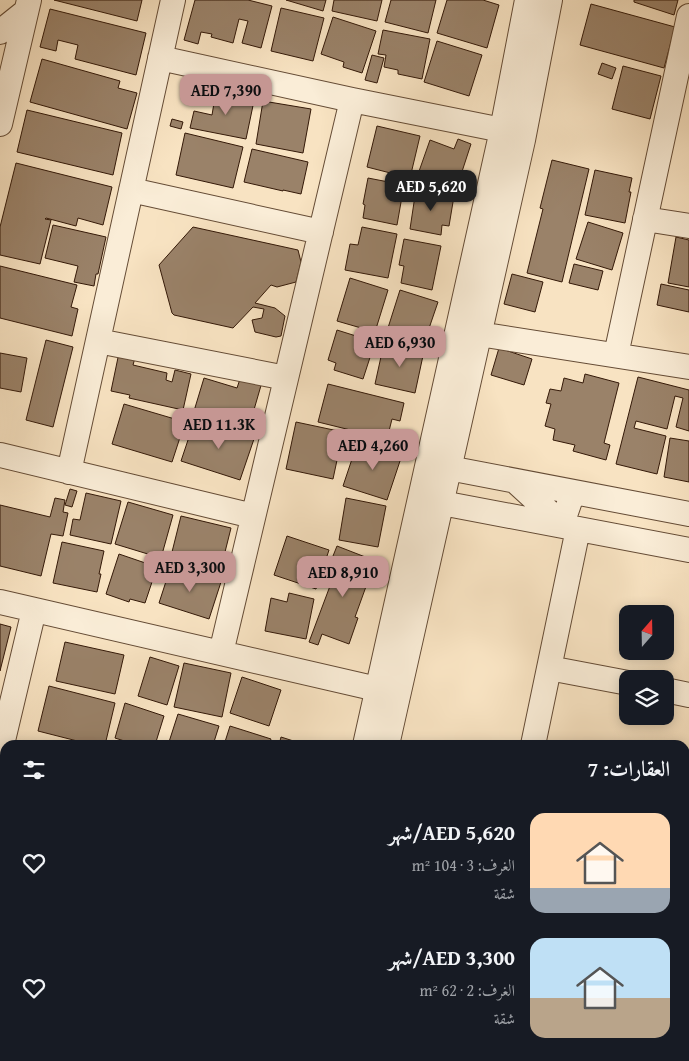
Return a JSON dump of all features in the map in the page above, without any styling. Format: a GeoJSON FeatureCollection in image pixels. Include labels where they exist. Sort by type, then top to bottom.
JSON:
{"type":"FeatureCollection","features":[{"type":"Feature","properties":{"kind":"street"},"geometry":{"type":"LineString","coordinates":[[69,472],[173,0]]}},
{"type":"Feature","properties":{"kind":"street"},"geometry":{"type":"LineString","coordinates":[[388,740],[431,501],[527,0]]}},
{"type":"Feature","properties":{"kind":"street"},"geometry":{"type":"LineString","coordinates":[[438,466],[479,334],[523,140],[550,0]]}},
{"type":"Feature","properties":{"kind":"street"},"geometry":{"type":"LineString","coordinates":[[0,32],[27,6]]}},
{"type":"Feature","properties":{"kind":"street"},"geometry":{"type":"LineString","coordinates":[[0,124],[27,6]]}},
{"type":"Feature","properties":{"kind":"street"},"geometry":{"type":"LineString","coordinates":[[616,355],[689,16]]}},
{"type":"Feature","properties":{"kind":"street"},"geometry":{"type":"LineString","coordinates":[[160,58],[352,100],[502,130]]}},
{"type":"Feature","properties":{"kind":"street"},"geometry":{"type":"LineString","coordinates":[[221,653],[352,100]]}},
{"type":"Feature","properties":{"kind":"street"},"geometry":{"type":"LineString","coordinates":[[131,190],[321,232]]}},
{"type":"Feature","properties":{"kind":"street"},"geometry":{"type":"LineString","coordinates":[[645,219],[689,226]]}},
{"type":"Feature","properties":{"kind":"street"},"geometry":{"type":"LineString","coordinates":[[479,334],[689,367]]}},
{"type":"Feature","properties":{"kind":"street"},"geometry":{"type":"LineString","coordinates":[[98,341],[286,378]]}},
{"type":"Feature","properties":{"kind":"street"},"geometry":{"type":"LineString","coordinates":[[0,455],[253,516]]}},
{"type":"Feature","properties":{"kind":"street"},"geometry":{"type":"LineString","coordinates":[[438,466],[689,514]]}},
{"type":"Feature","properties":{"kind":"street"},"geometry":{"type":"LineString","coordinates":[[515,481],[562,524],[573,492]]}},
{"type":"Feature","properties":{"kind":"street"},"geometry":{"type":"LineString","coordinates":[[431,501],[689,550]]}},
{"type":"Feature","properties":{"kind":"street"},"geometry":{"type":"LineString","coordinates":[[366,740],[377,689],[431,501]]}},
{"type":"Feature","properties":{"kind":"street"},"geometry":{"type":"LineString","coordinates":[[534,740],[578,529]]}},
{"type":"Feature","properties":{"kind":"street"},"geometry":{"type":"LineString","coordinates":[[0,602],[377,689]]}},
{"type":"Feature","properties":{"kind":"street"},"geometry":{"type":"LineString","coordinates":[[3,740],[34,610]]}},
{"type":"Feature","properties":{"kind":"street"},"geometry":{"type":"LineString","coordinates":[[549,668],[619,681]]}},
{"type":"Feature","properties":{"kind":"street"},"geometry":{"type":"LineString","coordinates":[[674,692],[689,695]]}},
{"type":"Feature","properties":{"kind":"building"},"geometry":{"type":"Polygon","coordinates":[[[54,0],[142,0],[137,21],[54,0]]]}},
{"type":"Feature","properties":{"kind":"building"},"geometry":{"type":"Polygon","coordinates":[[[195,0],[248,0],[272,6],[261,48],[242,43],[248,21],[239,19],[233,43],[211,37],[212,34],[201,32],[198,44],[184,40],[195,0]]]}},
{"type":"Feature","properties":{"kind":"building"},"geometry":{"type":"Polygon","coordinates":[[[286,0],[326,0],[323,11],[286,0]]]}},
{"type":"Feature","properties":{"kind":"building"},"geometry":{"type":"Polygon","coordinates":[[[334,0],[382,0],[377,21],[332,11],[334,0]]]}},
{"type":"Feature","properties":{"kind":"building"},"geometry":{"type":"Polygon","coordinates":[[[391,0],[436,0],[428,33],[385,22],[391,0]]]}},
{"type":"Feature","properties":{"kind":"building"},"geometry":{"type":"Polygon","coordinates":[[[447,0],[483,0],[499,5],[487,48],[437,33],[447,0]]]}},
{"type":"Feature","properties":{"kind":"building"},"geometry":{"type":"Polygon","coordinates":[[[634,0],[678,0],[674,15],[634,2],[634,0]]]}},
{"type":"Feature","properties":{"kind":"building"},"geometry":{"type":"Polygon","coordinates":[[[591,4],[675,27],[664,68],[580,45],[591,4]]]}},
{"type":"Feature","properties":{"kind":"building"},"geometry":{"type":"Polygon","coordinates":[[[281,8],[324,18],[313,61],[271,51],[281,8]]]}},
{"type":"Feature","properties":{"kind":"building"},"geometry":{"type":"Polygon","coordinates":[[[50,9],[146,33],[136,75],[75,59],[78,45],[58,40],[56,51],[40,47],[50,9]]]}},
{"type":"Feature","properties":{"kind":"building"},"geometry":{"type":"Polygon","coordinates":[[[333,17],[376,31],[362,73],[343,67],[344,62],[321,54],[333,17]]]}},
{"type":"Feature","properties":{"kind":"building"},"geometry":{"type":"Polygon","coordinates":[[[383,30],[430,39],[422,79],[398,74],[398,70],[384,67],[386,55],[378,54],[383,30]]]}},
{"type":"Feature","properties":{"kind":"building"},"geometry":{"type":"Polygon","coordinates":[[[437,41],[482,55],[469,96],[424,82],[437,41]]]}},
{"type":"Feature","properties":{"kind":"building"},"geometry":{"type":"Polygon","coordinates":[[[372,55],[384,58],[377,83],[365,80],[372,55]]]}},
{"type":"Feature","properties":{"kind":"building"},"geometry":{"type":"Polygon","coordinates":[[[42,59],[120,81],[118,88],[137,93],[127,129],[30,102],[42,59]]]}},
{"type":"Feature","properties":{"kind":"building"},"geometry":{"type":"Polygon","coordinates":[[[602,63],[616,68],[612,79],[598,74],[602,63]]]}},
{"type":"Feature","properties":{"kind":"building"},"geometry":{"type":"Polygon","coordinates":[[[623,66],[661,76],[650,119],[612,109],[623,66]]]}},
{"type":"Feature","properties":{"kind":"building"},"geometry":{"type":"Polygon","coordinates":[[[216,91],[251,98],[251,95],[255,96],[246,139],[190,128],[194,111],[212,115],[216,91]]]}},
{"type":"Feature","properties":{"kind":"building"},"geometry":{"type":"Polygon","coordinates":[[[263,101],[311,109],[303,153],[256,144],[263,101]]]}},
{"type":"Feature","properties":{"kind":"building"},"geometry":{"type":"Polygon","coordinates":[[[27,110],[122,133],[113,175],[17,152],[27,110]]]}},
{"type":"Feature","properties":{"kind":"building"},"geometry":{"type":"Polygon","coordinates":[[[172,119],[183,122],[181,129],[170,126],[172,119]]]}},
{"type":"Feature","properties":{"kind":"building"},"geometry":{"type":"Polygon","coordinates":[[[377,126],[420,136],[410,178],[367,167],[377,126]]]}},
{"type":"Feature","properties":{"kind":"building"},"geometry":{"type":"Polygon","coordinates":[[[185,133],[243,147],[233,188],[176,175],[185,133]]]}},
{"type":"Feature","properties":{"kind":"building"},"geometry":{"type":"Polygon","coordinates":[[[458,139],[471,144],[456,190],[417,177],[430,140],[454,149],[458,139]]]}},
{"type":"Feature","properties":{"kind":"building"},"geometry":{"type":"Polygon","coordinates":[[[252,149],[308,162],[301,194],[244,182],[252,149]]]}},
{"type":"Feature","properties":{"kind":"building"},"geometry":{"type":"Polygon","coordinates":[[[552,160],[589,169],[562,282],[527,273],[543,209],[540,208],[552,160]]]}},
{"type":"Feature","properties":{"kind":"building"},"geometry":{"type":"Polygon","coordinates":[[[16,163],[112,187],[103,225],[78,218],[76,226],[46,218],[51,220],[40,264],[0,255],[0,227],[16,163]]]}},
{"type":"Feature","properties":{"kind":"building"},"geometry":{"type":"Polygon","coordinates":[[[595,170],[632,178],[625,223],[585,215],[595,170]]]}},
{"type":"Feature","properties":{"kind":"building"},"geometry":{"type":"Polygon","coordinates":[[[368,178],[404,185],[397,225],[363,218],[365,205],[363,204],[368,178]]]}},
{"type":"Feature","properties":{"kind":"building"},"geometry":{"type":"Polygon","coordinates":[[[416,189],[454,196],[449,226],[442,225],[441,235],[410,229],[416,189]]]}},
{"type":"Feature","properties":{"kind":"building"},"geometry":{"type":"Polygon","coordinates":[[[588,222],[623,233],[612,270],[576,259],[588,222]]]}},
{"type":"Feature","properties":{"kind":"building"},"geometry":{"type":"Polygon","coordinates":[[[53,225],[106,237],[94,286],[74,282],[78,266],[45,258],[53,225]]]}},
{"type":"Feature","properties":{"kind":"building"},"geometry":{"type":"Polygon","coordinates":[[[193,227],[298,250],[301,262],[296,282],[277,287],[271,285],[255,303],[275,308],[285,316],[281,336],[276,337],[255,332],[252,320],[262,318],[264,309],[253,307],[233,328],[172,313],[159,265],[193,227]]]}},
{"type":"Feature","properties":{"kind":"building"},"geometry":{"type":"Polygon","coordinates":[[[362,227],[397,234],[388,278],[345,270],[350,244],[358,245],[362,227]]]}},
{"type":"Feature","properties":{"kind":"building"},"geometry":{"type":"Polygon","coordinates":[[[676,237],[689,240],[689,287],[668,283],[676,237]]]}},
{"type":"Feature","properties":{"kind":"building"},"geometry":{"type":"Polygon","coordinates":[[[404,239],[441,246],[432,290],[401,283],[404,266],[399,265],[404,239]]]}},
{"type":"Feature","properties":{"kind":"building"},"geometry":{"type":"Polygon","coordinates":[[[574,264],[603,271],[598,290],[569,283],[574,264]]]}},
{"type":"Feature","properties":{"kind":"building"},"geometry":{"type":"Polygon","coordinates":[[[0,266],[77,285],[71,307],[78,309],[72,336],[0,318],[0,266]]]}},
{"type":"Feature","properties":{"kind":"building"},"geometry":{"type":"Polygon","coordinates":[[[512,274],[543,282],[535,312],[504,304],[512,274]]]}},
{"type":"Feature","properties":{"kind":"building"},"geometry":{"type":"Polygon","coordinates":[[[350,278],[388,290],[375,332],[337,321],[350,278]]]}},
{"type":"Feature","properties":{"kind":"building"},"geometry":{"type":"Polygon","coordinates":[[[661,284],[689,290],[689,312],[657,305],[661,284]]]}},
{"type":"Feature","properties":{"kind":"building"},"geometry":{"type":"Polygon","coordinates":[[[400,290],[438,302],[424,343],[387,331],[400,290]]]}},
{"type":"Feature","properties":{"kind":"building"},"geometry":{"type":"Polygon","coordinates":[[[337,330],[375,342],[363,379],[334,370],[336,363],[328,360],[337,330]]]}},
{"type":"Feature","properties":{"kind":"building"},"geometry":{"type":"Polygon","coordinates":[[[46,340],[73,347],[53,427],[26,420],[46,340]]]}},
{"type":"Feature","properties":{"kind":"building"},"geometry":{"type":"Polygon","coordinates":[[[384,343],[424,351],[415,393],[375,384],[384,343]]]}},
{"type":"Feature","properties":{"kind":"building"},"geometry":{"type":"Polygon","coordinates":[[[120,348],[137,351],[133,365],[167,373],[166,380],[172,382],[175,370],[191,374],[183,410],[129,398],[130,395],[111,391],[120,348]]]}},
{"type":"Feature","properties":{"kind":"building"},"geometry":{"type":"Polygon","coordinates":[[[499,348],[532,359],[524,385],[491,375],[499,348]]]}},
{"type":"Feature","properties":{"kind":"building"},"geometry":{"type":"Polygon","coordinates":[[[0,353],[27,358],[21,392],[0,388],[0,353]]]}},
{"type":"Feature","properties":{"kind":"building"},"geometry":{"type":"Polygon","coordinates":[[[585,374],[619,383],[604,443],[610,445],[606,460],[573,451],[575,445],[553,440],[555,429],[545,426],[551,404],[546,403],[550,389],[561,391],[564,378],[583,383],[585,374]]]}},
{"type":"Feature","properties":{"kind":"building"},"geometry":{"type":"Polygon","coordinates":[[[241,376],[262,382],[249,427],[194,411],[204,378],[237,388],[241,376]]]}},
{"type":"Feature","properties":{"kind":"building"},"geometry":{"type":"Polygon","coordinates":[[[638,377],[689,390],[689,431],[676,427],[683,398],[675,396],[667,429],[636,421],[634,428],[666,436],[657,474],[616,464],[638,377]]]}},
{"type":"Feature","properties":{"kind":"building"},"geometry":{"type":"Polygon","coordinates":[[[328,384],[404,403],[400,421],[392,419],[387,439],[318,422],[328,384]]]}},
{"type":"Feature","properties":{"kind":"building"},"geometry":{"type":"Polygon","coordinates":[[[124,404],[185,422],[172,462],[112,444],[124,404]]]}},
{"type":"Feature","properties":{"kind":"building"},"geometry":{"type":"Polygon","coordinates":[[[296,422],[343,432],[333,479],[286,469],[296,422]]]}},
{"type":"Feature","properties":{"kind":"building"},"geometry":{"type":"Polygon","coordinates":[[[215,423],[255,436],[240,480],[181,461],[192,428],[211,434],[215,423]]]}},
{"type":"Feature","properties":{"kind":"building"},"geometry":{"type":"Polygon","coordinates":[[[670,438],[689,441],[689,482],[664,477],[670,438]]]}},
{"type":"Feature","properties":{"kind":"building"},"geometry":{"type":"Polygon","coordinates":[[[358,441],[402,455],[387,500],[343,486],[358,441]]]}},
{"type":"Feature","properties":{"kind":"building"},"geometry":{"type":"Polygon","coordinates":[[[70,489],[77,491],[72,507],[65,505],[70,489]]]}},
{"type":"Feature","properties":{"kind":"building"},"geometry":{"type":"Polygon","coordinates":[[[86,493],[121,501],[111,544],[70,535],[73,519],[80,520],[86,493]]]}},
{"type":"Feature","properties":{"kind":"building"},"geometry":{"type":"Polygon","coordinates":[[[55,498],[65,500],[63,512],[68,513],[63,536],[51,534],[41,576],[0,566],[0,505],[50,517],[55,498]]]}},
{"type":"Feature","properties":{"kind":"building"},"geometry":{"type":"Polygon","coordinates":[[[346,498],[386,506],[378,547],[339,540],[346,498]]]}},
{"type":"Feature","properties":{"kind":"building"},"geometry":{"type":"Polygon","coordinates":[[[128,502],[173,515],[161,558],[115,544],[128,502]]]}},
{"type":"Feature","properties":{"kind":"building"},"geometry":{"type":"Polygon","coordinates":[[[181,516],[231,528],[222,564],[172,552],[181,516]]]}},
{"type":"Feature","properties":{"kind":"building"},"geometry":{"type":"Polygon","coordinates":[[[287,536],[329,550],[316,589],[274,575],[287,536]]]}},
{"type":"Feature","properties":{"kind":"building"},"geometry":{"type":"Polygon","coordinates":[[[62,542],[104,551],[97,592],[53,583],[62,542]]]}},
{"type":"Feature","properties":{"kind":"building"},"geometry":{"type":"Polygon","coordinates":[[[337,546],[373,560],[366,580],[368,581],[355,617],[358,618],[349,644],[322,634],[318,645],[309,642],[333,578],[346,583],[349,573],[329,566],[337,546]]]}},
{"type":"Feature","properties":{"kind":"building"},"geometry":{"type":"Polygon","coordinates":[[[119,554],[157,567],[145,603],[130,599],[129,602],[106,594],[119,554]]]}},
{"type":"Feature","properties":{"kind":"building"},"geometry":{"type":"Polygon","coordinates":[[[171,566],[221,582],[209,619],[159,603],[171,566]]]}},
{"type":"Feature","properties":{"kind":"building"},"geometry":{"type":"Polygon","coordinates":[[[289,593],[314,599],[306,639],[265,631],[271,598],[287,602],[289,593]]]}},
{"type":"Feature","properties":{"kind":"building"},"geometry":{"type":"Polygon","coordinates":[[[0,624],[11,627],[0,671],[0,624]]]}},
{"type":"Feature","properties":{"kind":"building"},"geometry":{"type":"Polygon","coordinates":[[[65,642],[124,655],[115,694],[56,681],[65,642]]]}},
{"type":"Feature","properties":{"kind":"building"},"geometry":{"type":"Polygon","coordinates":[[[150,657],[179,666],[167,705],[138,696],[150,657]]]}},
{"type":"Feature","properties":{"kind":"building"},"geometry":{"type":"Polygon","coordinates":[[[184,663],[231,673],[222,717],[174,707],[184,663]]]}},
{"type":"Feature","properties":{"kind":"building"},"geometry":{"type":"Polygon","coordinates":[[[242,677],[281,690],[269,726],[230,713],[242,677]]]}},
{"type":"Feature","properties":{"kind":"building"},"geometry":{"type":"Polygon","coordinates":[[[49,686],[115,703],[106,740],[73,740],[38,731],[49,686]]]}},
{"type":"Feature","properties":{"kind":"building"},"geometry":{"type":"Polygon","coordinates":[[[125,703],[164,716],[157,740],[121,740],[115,738],[125,703]]]}},
{"type":"Feature","properties":{"kind":"building"},"geometry":{"type":"Polygon","coordinates":[[[178,714],[219,726],[215,740],[170,740],[178,714]]]}},
{"type":"Feature","properties":{"kind":"building"},"geometry":{"type":"Polygon","coordinates":[[[230,726],[271,739],[271,740],[226,740],[230,726]]]}}]}
